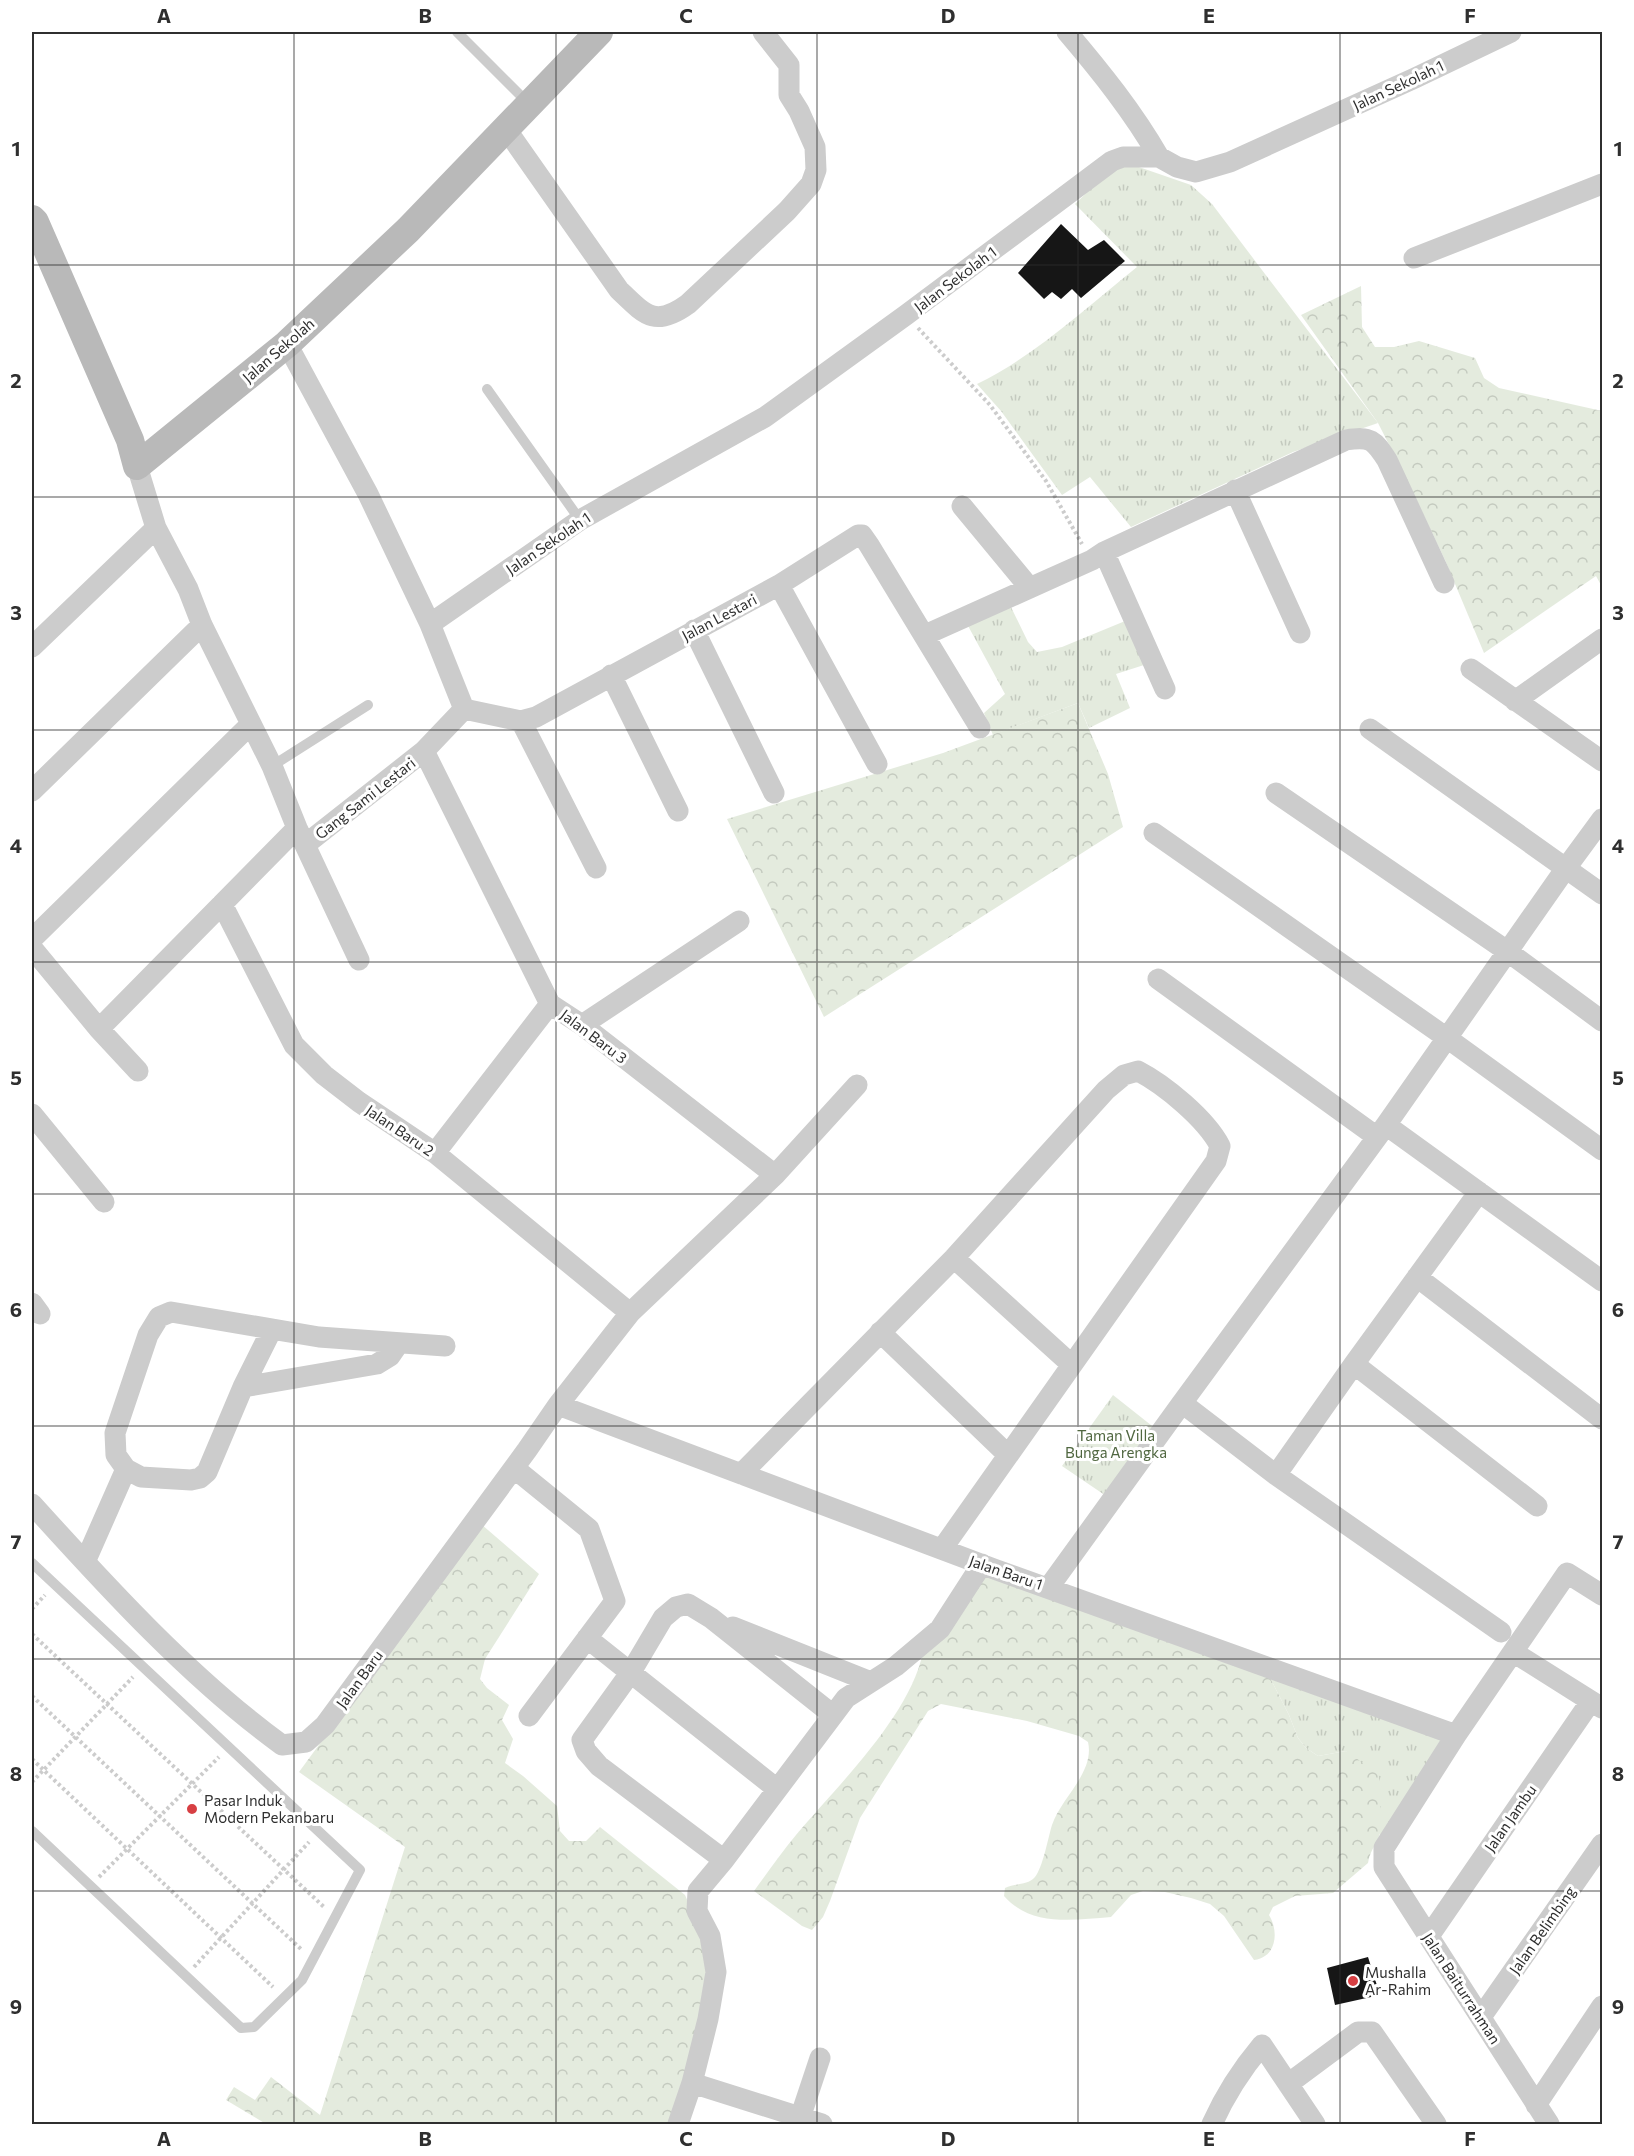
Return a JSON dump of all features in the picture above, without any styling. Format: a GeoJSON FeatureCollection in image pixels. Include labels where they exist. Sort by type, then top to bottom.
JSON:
{"type":"FeatureCollection","features":[{"type":"Feature","properties":{"kind":"street","name":"Jalan Sekolah"},"geometry":{"type":"LineString","coordinates":[[137,466],[287,344],[408,230],[599,32]]}},
{"type":"Feature","properties":{"kind":"street"},"geometry":{"type":"LineString","coordinates":[[506,129],[619,290],[640,310],[658,318],[674,314],[688,304],[787,211],[811,184],[816,170],[815,147],[789,95],[789,65],[763,32]]}},
{"type":"Feature","properties":{"kind":"street"},"geometry":{"type":"LineString","coordinates":[[1067,32],[1114,88],[1159,157]]}},
{"type":"Feature","properties":{"kind":"street","name":"Jalan Sekolah 1"},"geometry":{"type":"LineString","coordinates":[[430,624],[580,520],[765,417],[1112,161],[1123,157],[1159,157],[1177,167],[1196,172],[1230,162],[1511,32]]}},
{"type":"Feature","properties":{"kind":"street"},"geometry":{"type":"LineString","coordinates":[[1414,258],[1602,184]]}},
{"type":"Feature","properties":{"kind":"street"},"geometry":{"type":"LineString","coordinates":[[32,219],[130,440],[156,528],[188,589],[202,625],[272,766],[359,960]]}},
{"type":"Feature","properties":{"kind":"street"},"geometry":{"type":"LineString","coordinates":[[287,344],[368,494],[430,624],[464,709],[521,721],[596,868]]}},
{"type":"Feature","properties":{"kind":"street"},"geometry":{"type":"LineString","coordinates":[[980,728],[925,634],[1346,440],[1363,437],[1376,443],[1387,460],[1444,583]]}},
{"type":"Feature","properties":{"kind":"street"},"geometry":{"type":"LineString","coordinates":[[1235,490],[1300,633]]}},
{"type":"Feature","properties":{"kind":"street"},"geometry":{"type":"LineString","coordinates":[[962,506],[1029,587]]}},
{"type":"Feature","properties":{"kind":"street"},"geometry":{"type":"LineString","coordinates":[[32,647],[156,528]]}},
{"type":"Feature","properties":{"kind":"street","name":"Jalan Lestari"},"geometry":{"type":"LineString","coordinates":[[521,721],[536,717],[779,585],[854,536],[862,535],[925,634]]}},
{"type":"Feature","properties":{"kind":"street"},"geometry":{"type":"LineString","coordinates":[[1098,556],[1165,689]]}},
{"type":"Feature","properties":{"kind":"street"},"geometry":{"type":"LineString","coordinates":[[779,585],[877,764]]}},
{"type":"Feature","properties":{"kind":"street"},"geometry":{"type":"LineString","coordinates":[[32,791],[202,625]]}},
{"type":"Feature","properties":{"kind":"street"},"geometry":{"type":"LineString","coordinates":[[694,630],[774,793]]}},
{"type":"Feature","properties":{"kind":"street"},"geometry":{"type":"LineString","coordinates":[[1515,701],[1602,639]]}},
{"type":"Feature","properties":{"kind":"street"},"geometry":{"type":"LineString","coordinates":[[1471,669],[1602,761]]}},
{"type":"Feature","properties":{"kind":"street"},"geometry":{"type":"LineString","coordinates":[[611,675],[678,811]]}},
{"type":"Feature","properties":{"kind":"street","name":"Gang Sami Lestari"},"geometry":{"type":"LineString","coordinates":[[99,1029],[222,904],[302,836],[424,751],[464,709]]}},
{"type":"Feature","properties":{"kind":"street"},"geometry":{"type":"LineString","coordinates":[[32,939],[250,725]]}},
{"type":"Feature","properties":{"kind":"street"},"geometry":{"type":"LineString","coordinates":[[1370,729],[1602,894]]}},
{"type":"Feature","properties":{"kind":"street","name":"Jalan Baru 3"},"geometry":{"type":"LineString","coordinates":[[424,751],[550,1004],[582,1025],[775,1175]]}},
{"type":"Feature","properties":{"kind":"street"},"geometry":{"type":"LineString","coordinates":[[1276,793],[1507,951],[1602,1021]]}},
{"type":"Feature","properties":{"kind":"street"},"geometry":{"type":"LineString","coordinates":[[1049,1587],[1382,1131],[1602,819]]}},
{"type":"Feature","properties":{"kind":"street"},"geometry":{"type":"LineString","coordinates":[[1154,834],[1447,1038],[1602,1150]]}},
{"type":"Feature","properties":{"kind":"street","name":"Jalan Baru 2"},"geometry":{"type":"LineString","coordinates":[[222,904],[294,1045],[324,1075],[359,1102],[435,1153],[630,1313]]}},
{"type":"Feature","properties":{"kind":"street"},"geometry":{"type":"LineString","coordinates":[[582,1025],[739,921]]}},
{"type":"Feature","properties":{"kind":"street"},"geometry":{"type":"LineString","coordinates":[[32,948],[99,1029],[138,1071]]}},
{"type":"Feature","properties":{"kind":"street"},"geometry":{"type":"LineString","coordinates":[[1158,979],[1382,1131],[1479,1192],[1602,1281]]}},
{"type":"Feature","properties":{"kind":"street"},"geometry":{"type":"LineString","coordinates":[[435,1153],[550,1004]]}},
{"type":"Feature","properties":{"kind":"street"},"geometry":{"type":"LineString","coordinates":[[741,1474],[954,1258],[1106,1090],[1124,1074],[1138,1071],[1151,1077],[1214,1134],[1220,1146],[1216,1161],[942,1549]]}},
{"type":"Feature","properties":{"kind":"street","name":"Jalan Baru"},"geometry":{"type":"LineString","coordinates":[[32,1504],[85,1563],[167,1646],[252,1724],[282,1745],[306,1742],[325,1725],[558,1405],[630,1313],[775,1175],[857,1086]]}},
{"type":"Feature","properties":{"kind":"street"},"geometry":{"type":"LineString","coordinates":[[32,1114],[104,1202]]}},
{"type":"Feature","properties":{"kind":"street"},"geometry":{"type":"LineString","coordinates":[[1276,1474],[1479,1192]]}},
{"type":"Feature","properties":{"kind":"street"},"geometry":{"type":"LineString","coordinates":[[954,1258],[1072,1365]]}},
{"type":"Feature","properties":{"kind":"street"},"geometry":{"type":"LineString","coordinates":[[1417,1277],[1602,1419]]}},
{"type":"Feature","properties":{"kind":"street"},"geometry":{"type":"LineString","coordinates":[[272,1329],[243,1387],[207,1472],[200,1478],[191,1480],[141,1477],[126,1469],[116,1455],[115,1433],[144,1344],[159,1317],[171,1312],[272,1329],[319,1337],[445,1346]]}},
{"type":"Feature","properties":{"kind":"street"},"geometry":{"type":"LineString","coordinates":[[880,1332],[1008,1455]]}},
{"type":"Feature","properties":{"kind":"street"},"geometry":{"type":"LineString","coordinates":[[243,1387],[377,1364],[390,1356],[399,1343]]}},
{"type":"Feature","properties":{"kind":"street"},"geometry":{"type":"LineString","coordinates":[[1354,1364],[1537,1506]]}},
{"type":"Feature","properties":{"kind":"street"},"geometry":{"type":"LineString","coordinates":[[1182,1403],[1276,1474],[1501,1632]]}},
{"type":"Feature","properties":{"kind":"street","name":"Jalan Baru 1"},"geometry":{"type":"LineString","coordinates":[[558,1405],[982,1564],[1456,1736]]}},
{"type":"Feature","properties":{"kind":"street"},"geometry":{"type":"LineString","coordinates":[[514,1468],[589,1529],[615,1601],[529,1716]]}},
{"type":"Feature","properties":{"kind":"street"},"geometry":{"type":"LineString","coordinates":[[85,1563],[126,1469]]}},
{"type":"Feature","properties":{"kind":"street"},"geometry":{"type":"LineString","coordinates":[[678,2124],[692,2083],[708,2019],[716,1972],[710,1936],[697,1911],[698,1891],[846,1698],[896,1666],[940,1629],[982,1564]]}},
{"type":"Feature","properties":{"kind":"street"},"geometry":{"type":"LineString","coordinates":[[1456,1736],[1567,1573],[1602,1595]]}},
{"type":"Feature","properties":{"kind":"street"},"geometry":{"type":"LineString","coordinates":[[724,1860],[599,1766],[586,1751],[582,1740],[631,1672],[663,1618],[676,1606],[688,1604],[711,1618],[833,1715]]}},
{"type":"Feature","properties":{"kind":"street"},"geometry":{"type":"LineString","coordinates":[[711,1618],[871,1682]]}},
{"type":"Feature","properties":{"kind":"street"},"geometry":{"type":"LineString","coordinates":[[587,1638],[777,1789]]}},
{"type":"Feature","properties":{"kind":"street"},"geometry":{"type":"LineString","coordinates":[[1513,1652],[1597,1705]]}},
{"type":"Feature","properties":{"kind":"street","name":"Jalan Jambu"},"geometry":{"type":"LineString","coordinates":[[1429,1936],[1597,1705]]}},
{"type":"Feature","properties":{"kind":"street","name":"Jalan Baiturrahman"},"geometry":{"type":"LineString","coordinates":[[1456,1736],[1384,1848],[1384,1867],[1549,2124]]}},
{"type":"Feature","properties":{"kind":"street","name":"Jalan Belimbing"},"geometry":{"type":"LineString","coordinates":[[1481,2017],[1602,1844]]}},
{"type":"Feature","properties":{"kind":"street"},"geometry":{"type":"LineString","coordinates":[[1536,2105],[1602,2006]]}},
{"type":"Feature","properties":{"kind":"street"},"geometry":{"type":"LineString","coordinates":[[1288,2084],[1358,2032],[1372,2032],[1436,2124]]}},
{"type":"Feature","properties":{"kind":"street"},"geometry":{"type":"LineString","coordinates":[[1212,2124],[1223,2099],[1245,2065],[1262,2045],[1314,2124]]}},
{"type":"Feature","properties":{"kind":"street"},"geometry":{"type":"LineString","coordinates":[[799,2121],[820,2058]]}},
{"type":"Feature","properties":{"kind":"street"},"geometry":{"type":"LineString","coordinates":[[692,2083],[799,2121],[822,2124]]}},
{"type":"Feature","properties":{"kind":"lane"},"geometry":{"type":"LineString","coordinates":[[457,32],[530,104]]}},
{"type":"Feature","properties":{"kind":"lane"},"geometry":{"type":"LineString","coordinates":[[487,389],[580,520]]}},
{"type":"Feature","properties":{"kind":"lane"},"geometry":{"type":"LineString","coordinates":[[272,766],[368,705]]}},
{"type":"Feature","properties":{"kind":"lane"},"geometry":{"type":"LineString","coordinates":[[32,1563],[360,1870],[302,1980],[254,2027],[241,2028],[32,1831]]}},
{"type":"Feature","properties":{"kind":"path"},"geometry":{"type":"LineString","coordinates":[[906,315],[990,405],[1098,556]]}},
{"type":"Feature","properties":{"kind":"path"},"geometry":{"type":"LineString","coordinates":[[32,1634],[335,1918]]}},
{"type":"Feature","properties":{"kind":"path"},"geometry":{"type":"LineString","coordinates":[[32,1782],[143,1667]]}},
{"type":"Feature","properties":{"kind":"path"},"geometry":{"type":"LineString","coordinates":[[32,1696],[313,1961]]}},
{"type":"Feature","properties":{"kind":"path"},"geometry":{"type":"LineString","coordinates":[[90,1886],[229,1747]]}},
{"type":"Feature","properties":{"kind":"path"},"geometry":{"type":"LineString","coordinates":[[32,1760],[285,1998]]}},
{"type":"Feature","properties":{"kind":"path"},"geometry":{"type":"LineString","coordinates":[[186,1976],[285,1871],[319,1831]]}},
{"type":"Feature","properties":{"kind":"green space"},"geometry":{"type":"Polygon","coordinates":[[[1136,166],[1191,185],[1212,204],[1378,423],[1293,452],[1131,527],[1090,477],[1062,495],[1001,411],[977,384],[1040,345],[1137,267],[1075,204],[1106,174],[1117,167],[1136,166]]]}},
{"type":"Feature","properties":{"kind":"green space"},"geometry":{"type":"Polygon","coordinates":[[[1361,286],[1362,327],[1375,347],[1394,347],[1419,341],[1475,358],[1484,378],[1499,388],[1602,411],[1602,587],[1596,576],[1484,653],[1445,560],[1378,423],[1301,315],[1361,286]]]}},
{"type":"Feature","properties":{"kind":"green space"},"geometry":{"type":"Polygon","coordinates":[[[1009,603],[1028,642],[1037,652],[1062,647],[1130,619],[1144,665],[1116,674],[1130,708],[1089,728],[1078,703],[993,735],[984,713],[1005,694],[967,624],[1009,603]]]}},
{"type":"Feature","properties":{"kind":"green space"},"geometry":{"type":"Polygon","coordinates":[[[1078,703],[1108,774],[1123,827],[824,1017],[727,819],[943,753],[1078,703]]]}},
{"type":"Feature","properties":{"kind":"green space","name":"Taman Villa Bunga Arengka"},"geometry":{"type":"Polygon","coordinates":[[[1113,1395],[1161,1433],[1112,1500],[1062,1466],[1113,1395]]]}},
{"type":"Feature","properties":{"kind":"green space"},"geometry":{"type":"Polygon","coordinates":[[[481,1524],[539,1574],[485,1659],[480,1679],[487,1688],[509,1705],[502,1720],[513,1739],[505,1763],[557,1806],[560,1831],[569,1841],[586,1841],[600,1827],[685,1895],[704,1938],[710,1968],[691,2054],[669,2124],[266,2124],[226,2100],[234,2087],[255,2100],[271,2077],[320,2115],[405,1847],[299,1772],[481,1524]]]}},
{"type":"Feature","properties":{"kind":"green space"},"geometry":{"type":"Polygon","coordinates":[[[985,1572],[1267,1672],[1298,1738],[1306,1748],[1318,1756],[1346,1751],[1379,1775],[1381,1829],[1368,1863],[1333,1893],[1295,1896],[1273,1907],[1269,1915],[1274,1928],[1274,1942],[1267,1954],[1254,1960],[1224,1916],[1210,1904],[1165,1892],[1143,1891],[1131,1895],[1111,1917],[1068,1920],[1027,1913],[1004,1896],[1005,1888],[1028,1882],[1038,1872],[1056,1815],[1087,1764],[1088,1742],[1079,1736],[1027,1721],[941,1704],[928,1711],[860,1818],[830,1901],[823,1917],[812,1930],[802,1926],[754,1891],[790,1842],[851,1772],[888,1725],[904,1701],[916,1676],[923,1652],[985,1572]]]}},
{"type":"Feature","properties":{"kind":"green space"},"geometry":{"type":"Polygon","coordinates":[[[1267,1672],[1443,1738],[1380,1836],[1379,1806],[1346,1751],[1318,1756],[1306,1748],[1298,1738],[1267,1672]]]}},
{"type":"Feature","properties":{"kind":"building"},"geometry":{"type":"Polygon","coordinates":[[[1061,224],[1088,250],[1104,240],[1125,261],[1081,298],[1072,289],[1061,299],[1052,292],[1044,299],[1018,273],[1061,224]]]}},
{"type":"Feature","properties":{"kind":"building","name":"Mushalla Ar-Rahim"},"geometry":{"type":"Polygon","coordinates":[[[1368,1957],[1380,1995],[1335,2005],[1327,1968],[1368,1957]]]}},
{"type":"Feature","properties":{"kind":"place","name":"Pasar Induk Modern Pekanbaru"},"geometry":{"type":"Point","coordinates":[192,1809]}},
{"type":"Feature","properties":{"kind":"place","name":"Mushalla Ar-Rahim"},"geometry":{"type":"Point","coordinates":[1353,1981]}}]}
